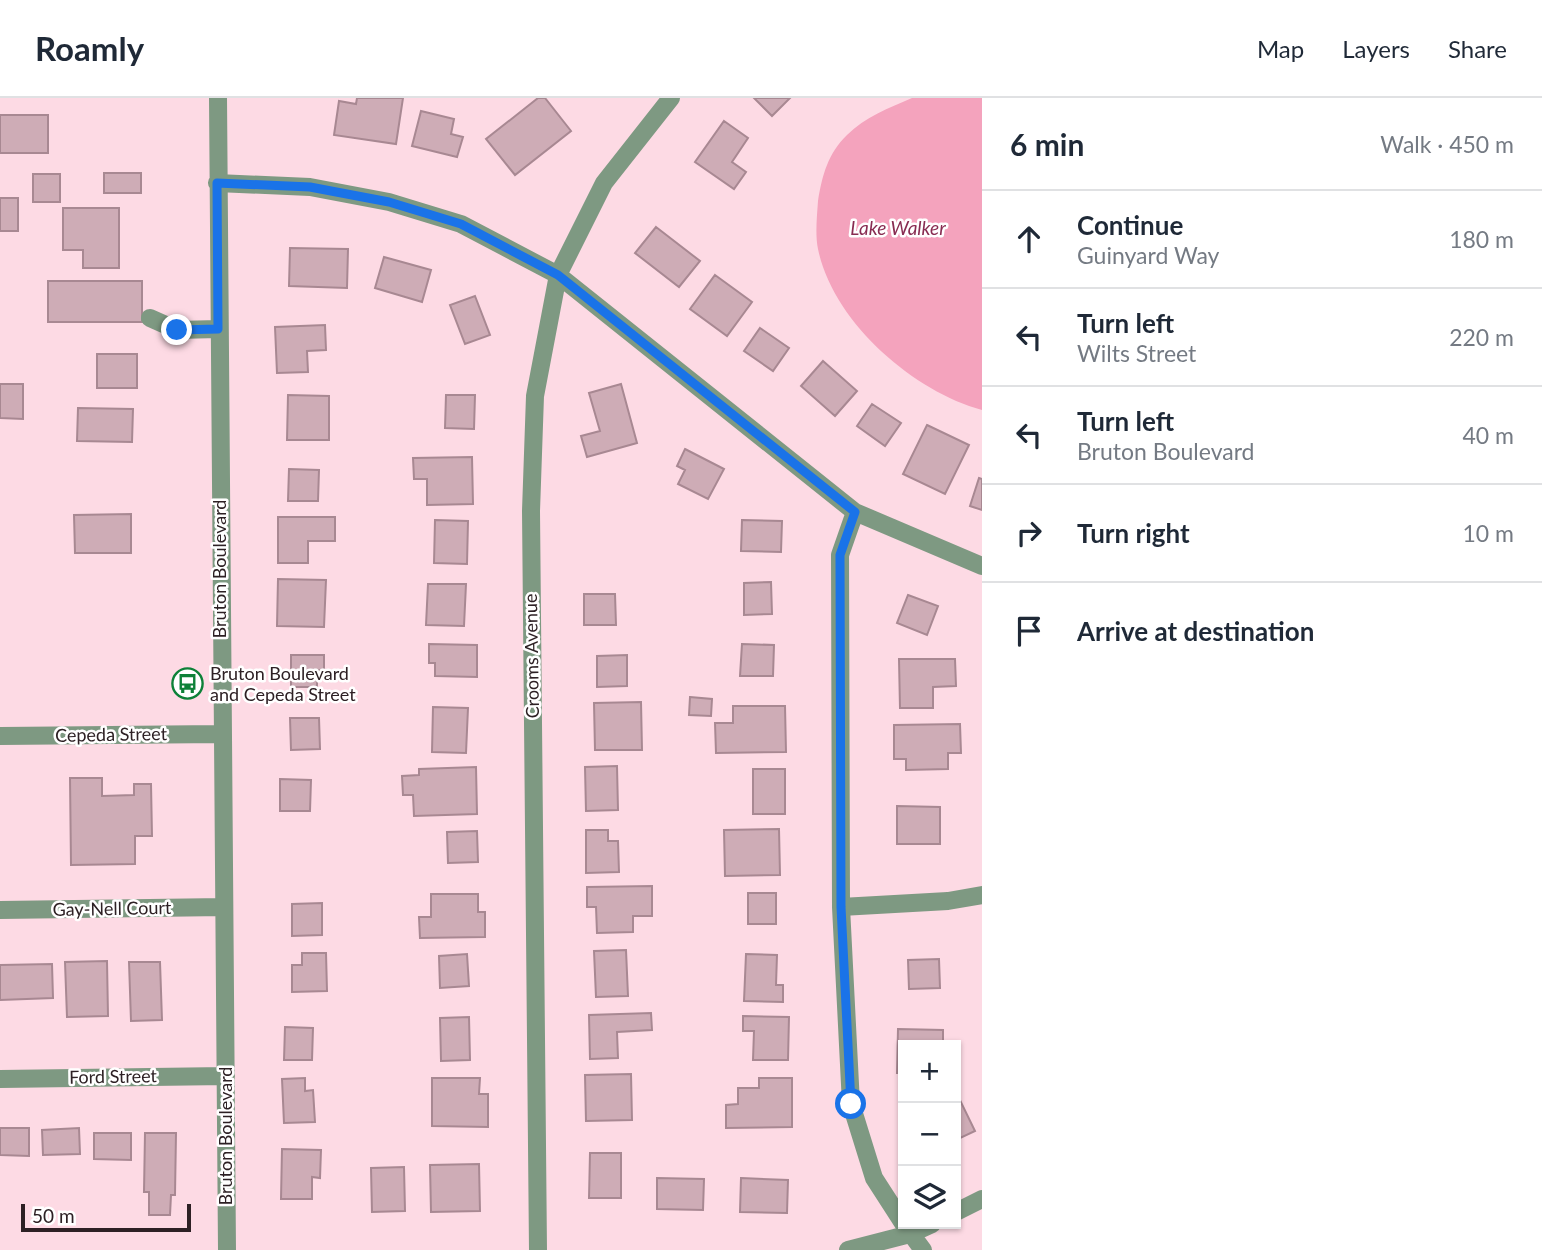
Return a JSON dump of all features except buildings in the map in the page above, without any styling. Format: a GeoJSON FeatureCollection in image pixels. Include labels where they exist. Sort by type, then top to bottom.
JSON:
{"type":"FeatureCollection","features":[{"type":"Feature","properties":{"kind":"street","name":"Bruton Boulevard"},"geometry":{"type":"LineString","coordinates":[[218,98],[227,1250]]}},
{"type":"Feature","properties":{"kind":"street","name":"Crooms Avenue"},"geometry":{"type":"LineString","coordinates":[[538,1250],[531,511],[535,396],[558,275],[604,183],[671,98]]}},
{"type":"Feature","properties":{"kind":"street"},"geometry":{"type":"LineString","coordinates":[[217,183],[310,187],[389,202],[461,224],[558,275],[855,512],[982,566]]}},
{"type":"Feature","properties":{"kind":"street"},"geometry":{"type":"LineString","coordinates":[[150,318],[177,330],[218,329]]}},
{"type":"Feature","properties":{"kind":"street"},"geometry":{"type":"LineString","coordinates":[[855,512],[840,555],[841,907],[851,1104],[874,1178],[898,1215]]}},
{"type":"Feature","properties":{"kind":"street","name":"Cepeda Street"},"geometry":{"type":"LineString","coordinates":[[0,736],[221,733]]}},
{"type":"Feature","properties":{"kind":"street"},"geometry":{"type":"LineString","coordinates":[[841,907],[948,901],[982,895]]}},
{"type":"Feature","properties":{"kind":"street","name":"Gay-Nell Court"},"geometry":{"type":"LineString","coordinates":[[0,910],[224,907]]}},
{"type":"Feature","properties":{"kind":"street","name":"Ford Street"},"geometry":{"type":"LineString","coordinates":[[0,1079],[226,1076]]}},
{"type":"Feature","properties":{"kind":"street"},"geometry":{"type":"LineString","coordinates":[[961,1210],[982,1199]]}},
{"type":"Feature","properties":{"kind":"street"},"geometry":{"type":"LineString","coordinates":[[848,1250],[901,1229]]}},
{"type":"Feature","properties":{"kind":"street"},"geometry":{"type":"LineString","coordinates":[[907,1229],[923,1250]]}},
{"type":"Feature","properties":{"kind":"water","name":"Lake Walker"},"geometry":{"type":"Polygon","coordinates":[[[912,98],[982,98],[982,410],[929,387],[880,350],[858,327],[840,302],[818,249],[818,201],[824,174],[835,149],[862,123],[912,98]]]}},
{"type":"Feature","properties":{"kind":"place","name":"Bruton Boulevard and Cepeda Street"},"geometry":{"type":"Point","coordinates":[187,684]}},
{"type":"Feature","properties":{"kind":"route"},"geometry":{"type":"LineString","coordinates":[[177,330],[218,329],[217,183],[310,187],[389,202],[461,224],[558,275],[855,512],[840,555],[841,907],[851,1104]]}}]}
